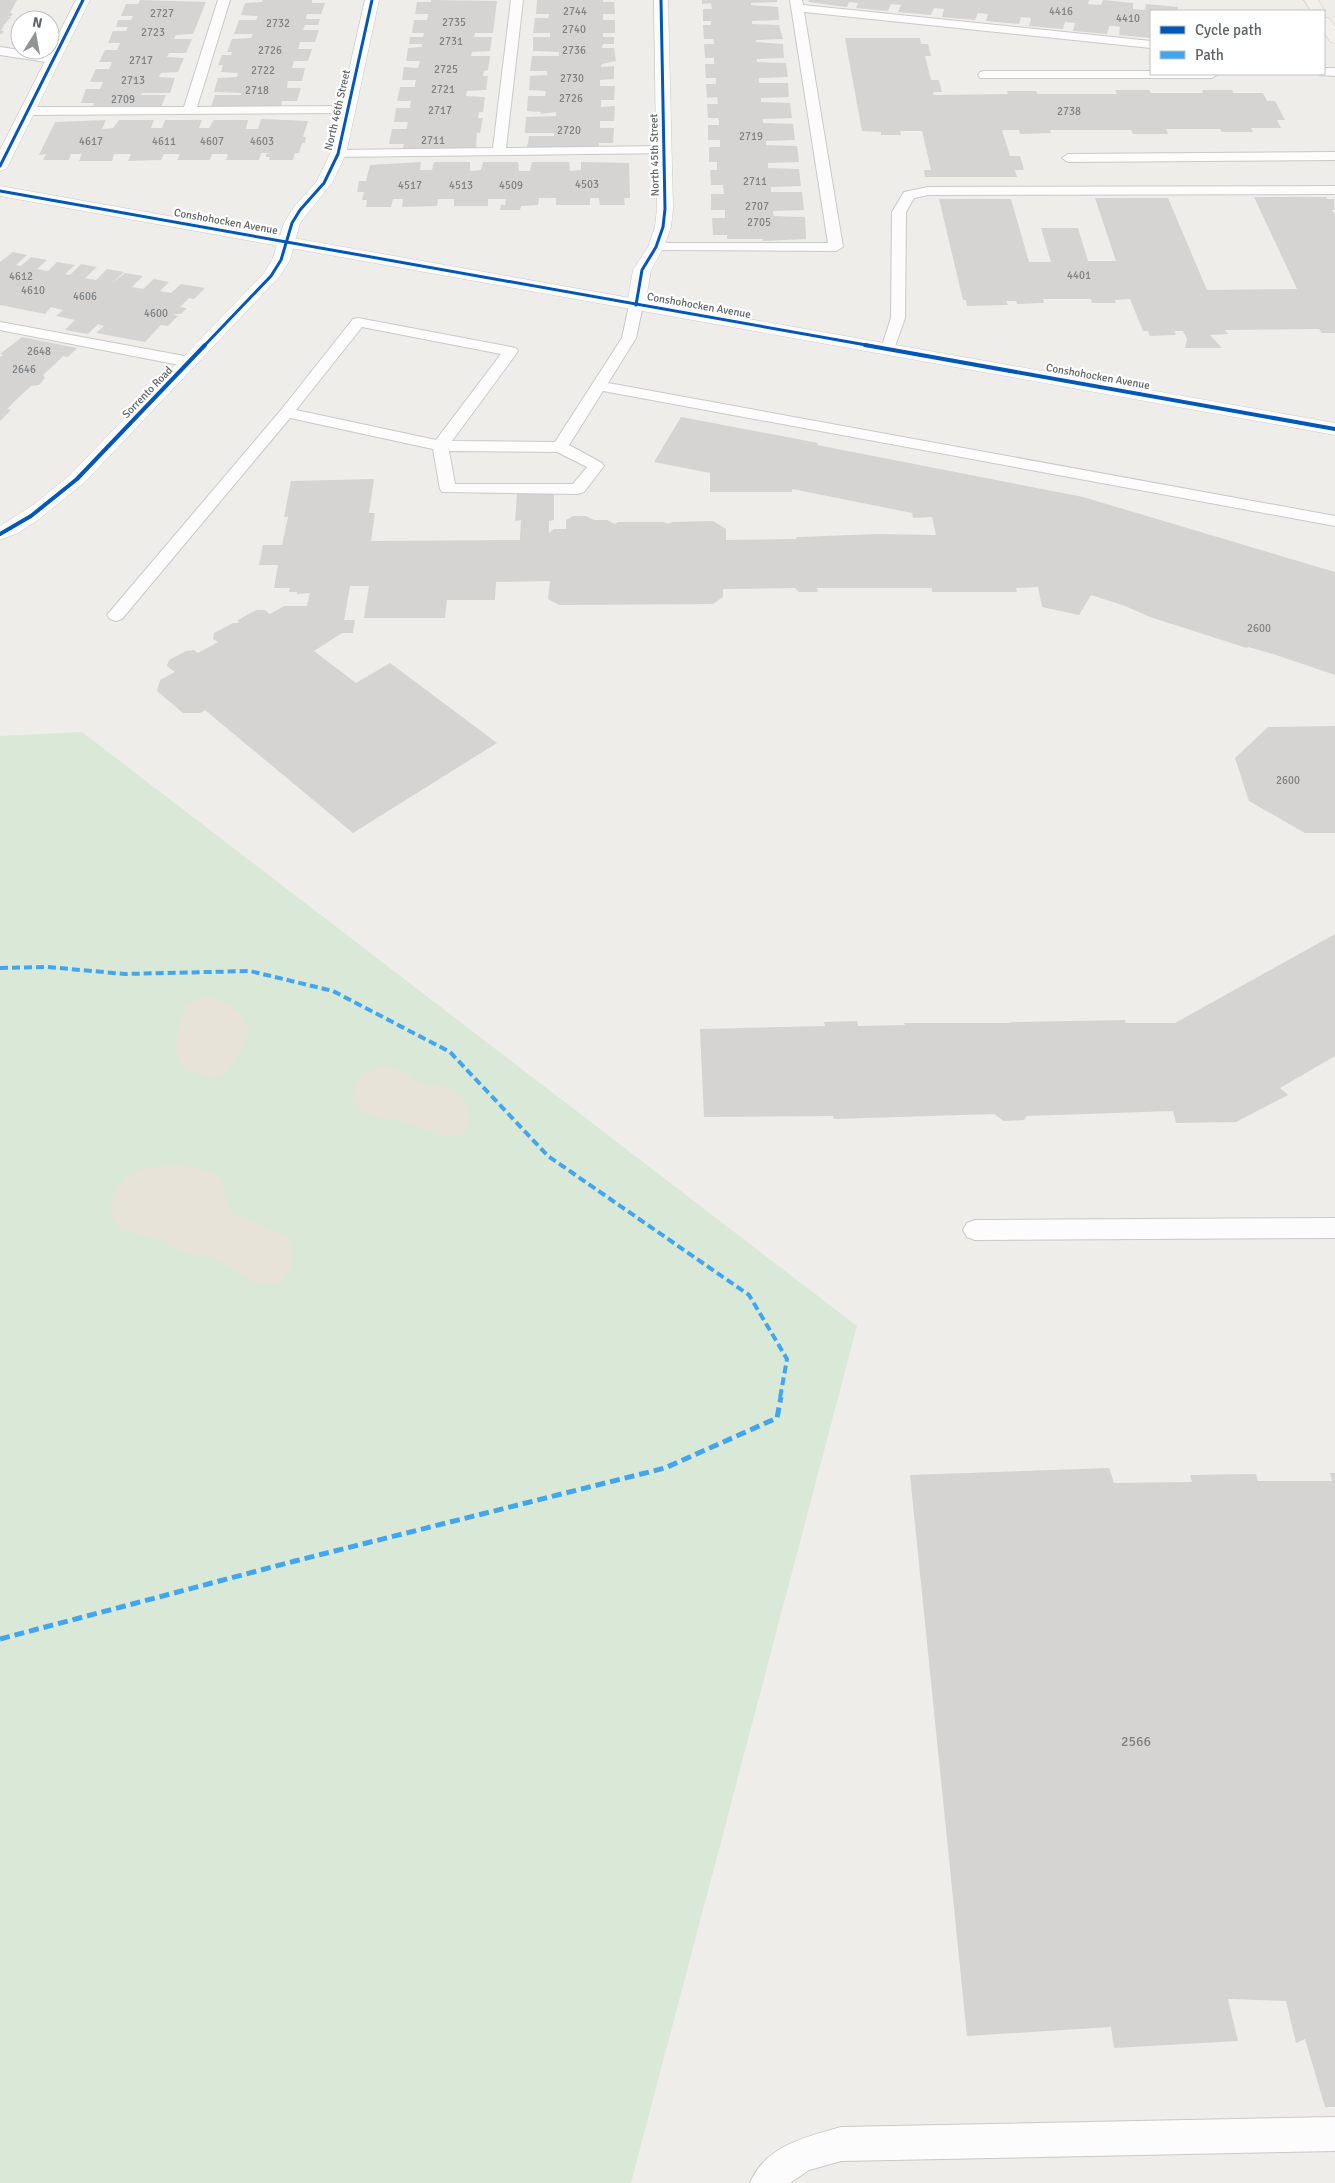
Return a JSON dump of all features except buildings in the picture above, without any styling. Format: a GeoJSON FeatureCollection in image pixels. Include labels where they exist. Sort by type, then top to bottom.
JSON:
{"type":"FeatureCollection","features":[{"type":"Feature","properties":{"kind":"main road"},"geometry":{"type":"LineString","coordinates":[[1325,23],[1335,39]]}},
{"type":"Feature","properties":{"kind":"street"},"geometry":{"type":"LineString","coordinates":[[60,45],[83,0]]}},
{"type":"Feature","properties":{"kind":"street","name":"North 46th Street"},"geometry":{"type":"LineString","coordinates":[[287,242],[292,223],[300,210],[324,183],[338,154],[372,0]]}},
{"type":"Feature","properties":{"kind":"street","name":"North 45th Street"},"geometry":{"type":"LineString","coordinates":[[636,304],[642,270],[656,247],[663,227],[665,209],[661,0]]}},
{"type":"Feature","properties":{"kind":"street"},"geometry":{"type":"LineString","coordinates":[[0,166],[53,60]]}},
{"type":"Feature","properties":{"kind":"street","name":"Conshohocken Avenue"},"geometry":{"type":"LineString","coordinates":[[0,191],[1335,429]]}},
{"type":"Feature","properties":{"kind":"street","name":"Sorrento Road"},"geometry":{"type":"LineString","coordinates":[[0,534],[20,524],[51,502],[77,478],[271,276],[281,260],[287,242]]}},
{"type":"Feature","properties":{"kind":"lane"},"geometry":{"type":"LineString","coordinates":[[189,111],[224,0]]}},
{"type":"Feature","properties":{"kind":"lane"},"geometry":{"type":"LineString","coordinates":[[499,152],[517,0]]}},
{"type":"Feature","properties":{"kind":"lane"},"geometry":{"type":"LineString","coordinates":[[656,247],[836,247],[797,4],[1150,45]]}},
{"type":"Feature","properties":{"kind":"lane"},"geometry":{"type":"LineString","coordinates":[[984,75],[1150,74]]}},
{"type":"Feature","properties":{"kind":"lane"},"geometry":{"type":"LineString","coordinates":[[27,112],[348,110]]}},
{"type":"Feature","properties":{"kind":"lane"},"geometry":{"type":"LineString","coordinates":[[338,154],[664,150]]}},
{"type":"Feature","properties":{"kind":"lane"},"geometry":{"type":"LineString","coordinates":[[1068,158],[1335,156]]}},
{"type":"Feature","properties":{"kind":"lane"},"geometry":{"type":"LineString","coordinates":[[888,349],[898,318],[899,212],[909,195],[928,191],[1335,190]]}},
{"type":"Feature","properties":{"kind":"lane"},"geometry":{"type":"LineString","coordinates":[[560,447],[630,338],[636,304]]}},
{"type":"Feature","properties":{"kind":"lane"},"geometry":{"type":"LineString","coordinates":[[116,615],[286,413],[358,322],[511,351],[440,446],[448,489],[578,489],[596,466],[560,447],[440,446],[286,413]]}},
{"type":"Feature","properties":{"kind":"lane"},"geometry":{"type":"LineString","coordinates":[[0,326],[190,362]]}},
{"type":"Feature","properties":{"kind":"lane"},"geometry":{"type":"LineString","coordinates":[[599,386],[1335,521]]}},
{"type":"Feature","properties":{"kind":"lane"},"geometry":{"type":"LineString","coordinates":[[975,1230],[1335,1228]]}},
{"type":"Feature","properties":{"kind":"lane"},"geometry":{"type":"LineString","coordinates":[[767,2183],[773,2174],[802,2154],[841,2144],[1335,2134]]}},
{"type":"Feature","properties":{"kind":"green space"},"geometry":{"type":"Polygon","coordinates":[[[82,732],[857,1326],[631,2183],[0,2183],[0,736],[82,732]]]}},
{"type":"Feature","properties":{"kind":"sand"},"geometry":{"type":"Polygon","coordinates":[[[202,996],[217,999],[236,1010],[249,1028],[238,1055],[221,1077],[190,1071],[182,1065],[178,1056],[176,1046],[186,1006],[202,996]]]}},
{"type":"Feature","properties":{"kind":"sand"},"geometry":{"type":"Polygon","coordinates":[[[388,1066],[403,1071],[422,1084],[442,1086],[458,1093],[463,1098],[468,1111],[469,1118],[464,1134],[444,1137],[406,1122],[367,1115],[353,1103],[355,1087],[358,1081],[372,1070],[388,1066]]]}},
{"type":"Feature","properties":{"kind":"sand"},"geometry":{"type":"Polygon","coordinates":[[[174,1165],[199,1168],[216,1176],[222,1180],[227,1205],[233,1213],[287,1236],[291,1249],[292,1269],[276,1285],[255,1283],[215,1258],[181,1252],[166,1241],[119,1229],[111,1215],[111,1199],[124,1179],[146,1168],[174,1165]]]}},
{"type":"Feature","properties":{"kind":"marked path"},"geometry":{"type":"LineString","coordinates":[[0,968],[48,967],[125,974],[250,971],[333,991],[450,1052],[548,1156],[749,1295],[787,1359],[777,1418],[665,1468],[295,1561],[0,1639]]}},
{"type":"Feature","properties":{"kind":"cycle path"},"geometry":{"type":"LineString","coordinates":[[0,166],[83,0]]}},
{"type":"Feature","properties":{"kind":"cycle path"},"geometry":{"type":"LineString","coordinates":[[0,534],[31,516],[77,479],[271,276],[281,260],[292,223],[300,210],[324,183],[338,154],[372,0]]}},
{"type":"Feature","properties":{"kind":"cycle path"},"geometry":{"type":"LineString","coordinates":[[636,305],[642,270],[656,247],[663,227],[665,209],[661,0]]}},
{"type":"Feature","properties":{"kind":"cycle path"},"geometry":{"type":"LineString","coordinates":[[0,191],[1335,429]]}}]}
